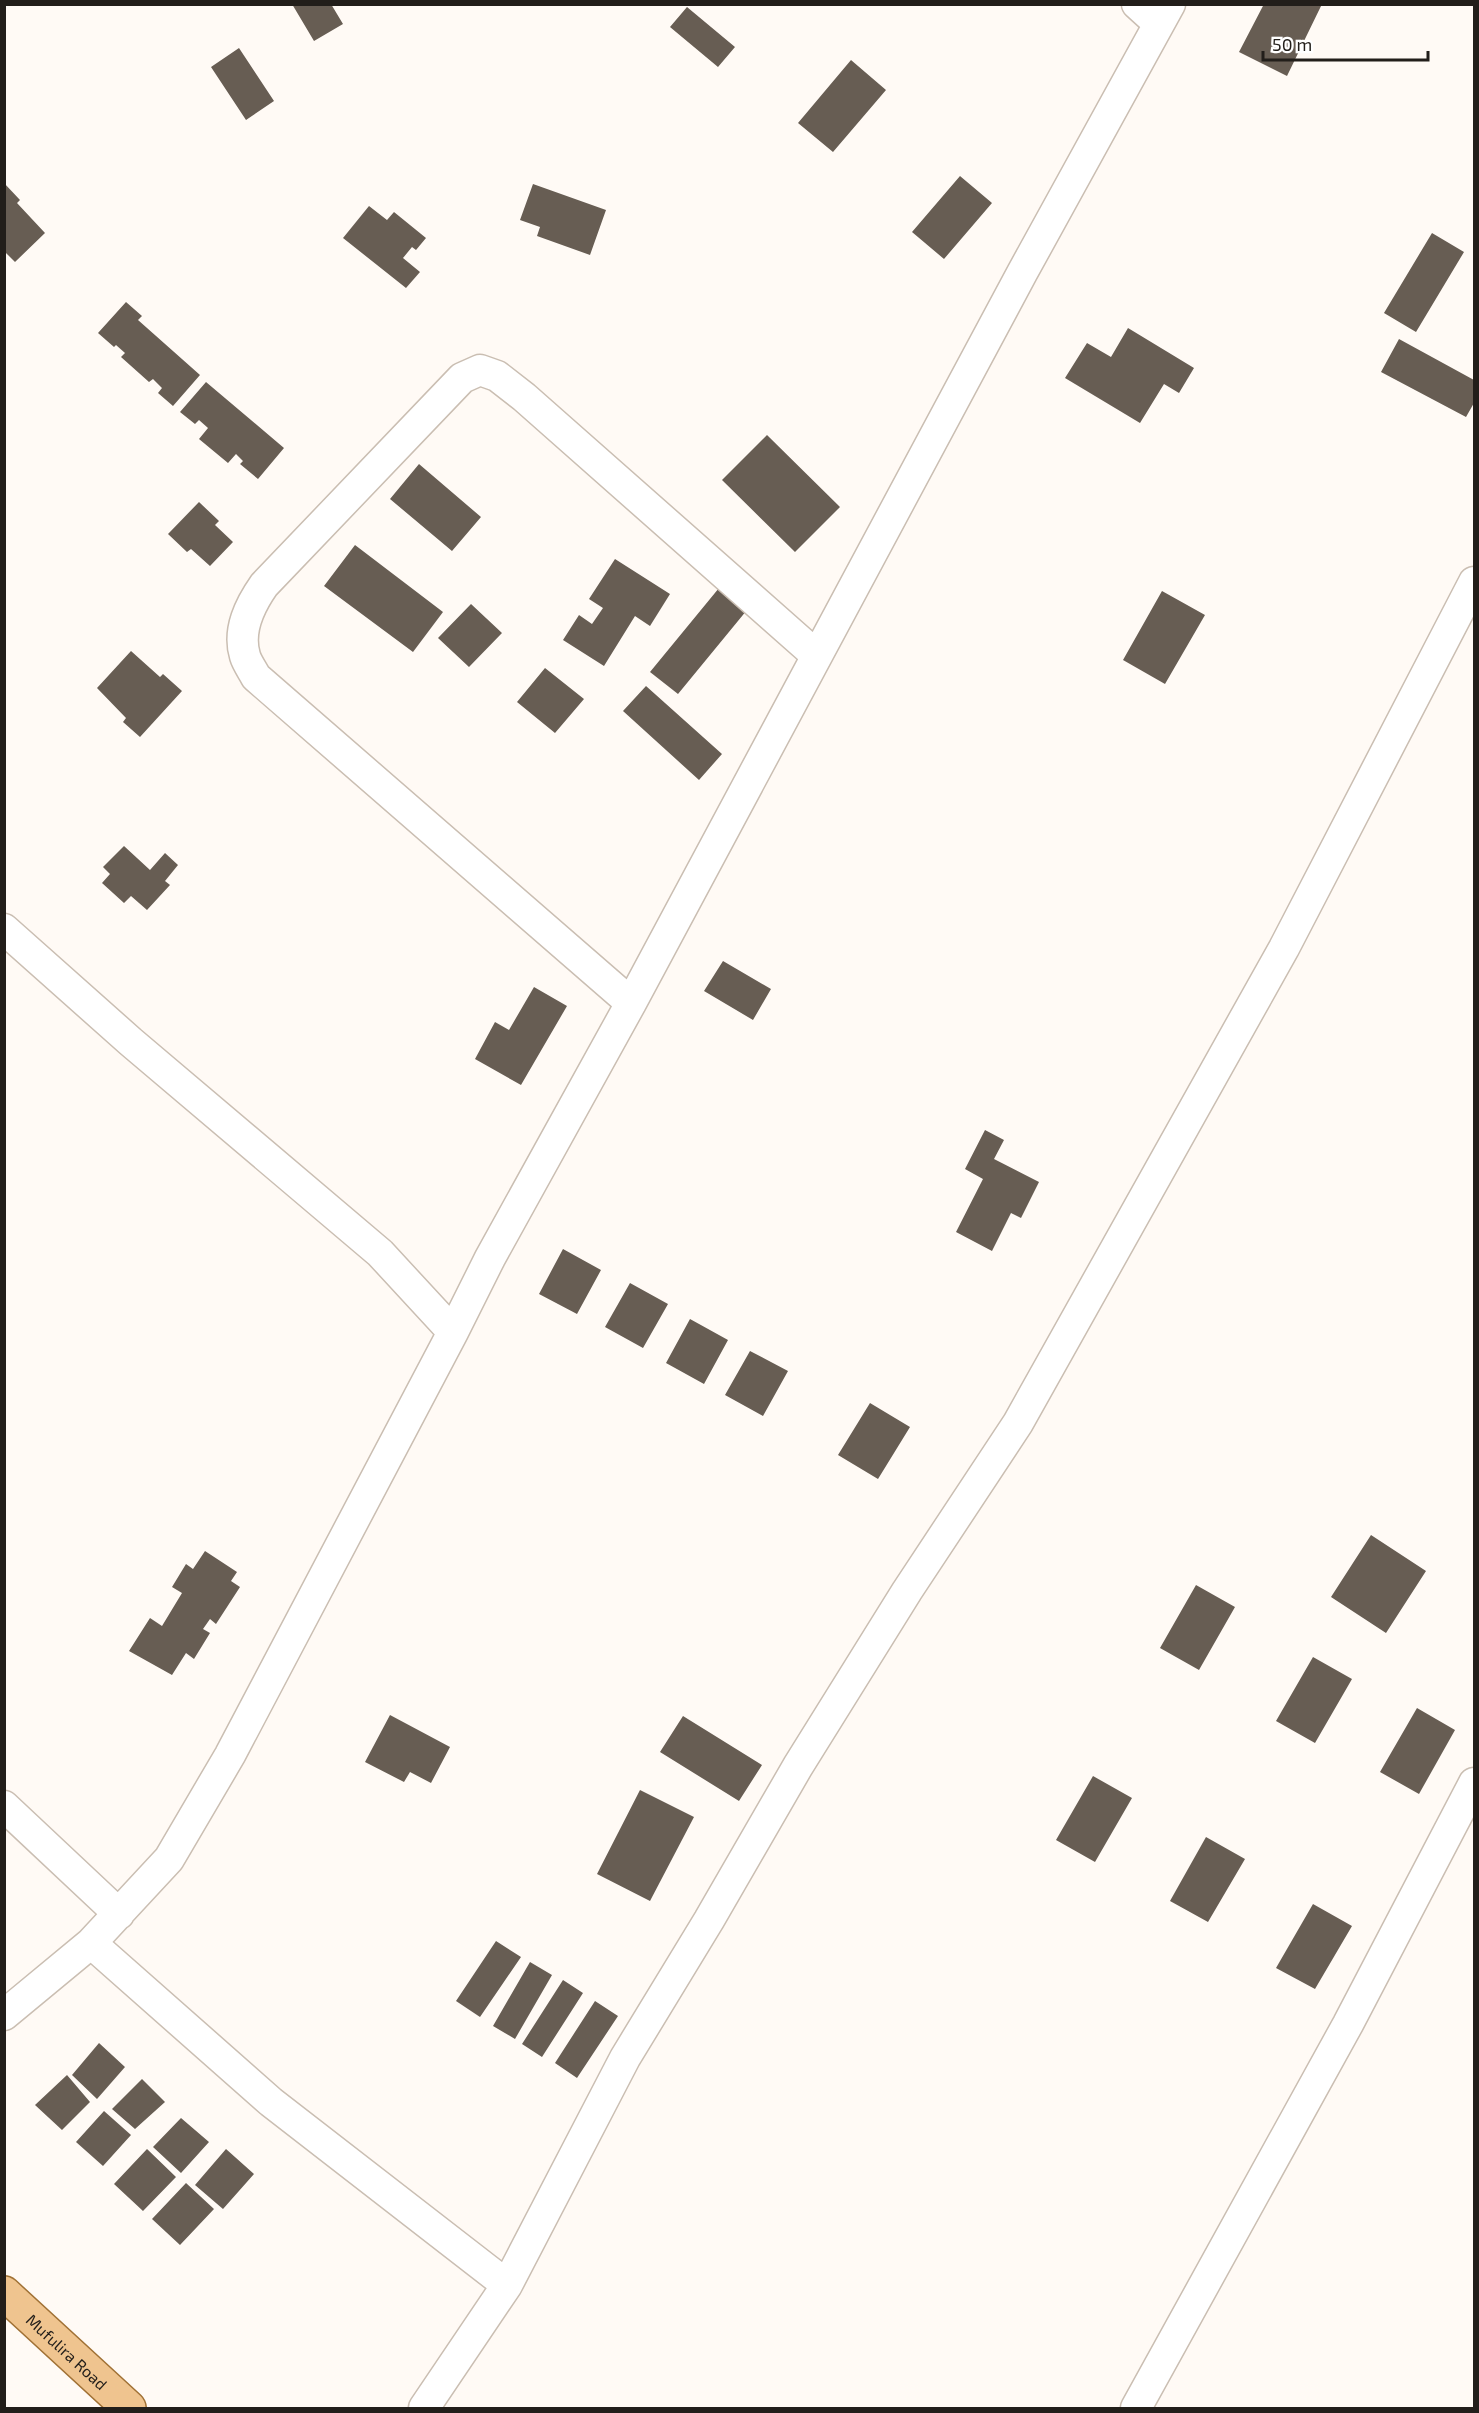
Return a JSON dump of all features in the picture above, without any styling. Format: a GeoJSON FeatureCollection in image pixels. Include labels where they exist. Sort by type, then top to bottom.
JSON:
{"type":"FeatureCollection","features":[{"type":"Feature","properties":{"kind":"main road","name":"Mufulira Road"},"geometry":{"type":"LineString","coordinates":[[4,2293],[129,2409]]}},
{"type":"Feature","properties":{"kind":"street"},"geometry":{"type":"LineString","coordinates":[[4,2015],[91,1943],[169,1859],[230,1755],[453,1332],[490,1257],[631,1003],[1155,11]]}},
{"type":"Feature","properties":{"kind":"street"},"geometry":{"type":"LineString","coordinates":[[631,1003],[256,677],[245,656],[243,632],[249,606],[264,585],[462,378],[480,370],[497,376],[524,397],[816,655]]}},
{"type":"Feature","properties":{"kind":"street"},"geometry":{"type":"LineString","coordinates":[[424,2409],[507,2285],[625,2058],[709,1920],[798,1766],[907,1591],[1018,1423],[1278,958],[1472,595]]}},
{"type":"Feature","properties":{"kind":"street"},"geometry":{"type":"LineString","coordinates":[[4,929],[131,1042],[380,1253],[453,1332]]}},
{"type":"Feature","properties":{"kind":"street"},"geometry":{"type":"LineString","coordinates":[[1136,2409],[1343,2034],[1474,1783]]}},
{"type":"Feature","properties":{"kind":"street"},"geometry":{"type":"LineString","coordinates":[[4,1806],[119,1914]]}},
{"type":"Feature","properties":{"kind":"street"},"geometry":{"type":"LineString","coordinates":[[91,1943],[272,2102],[507,2285]]}},
{"type":"Feature","properties":{"kind":"building"},"geometry":{"type":"Polygon","coordinates":[[[292,4],[331,4],[343,24],[314,41],[292,4]]]}},
{"type":"Feature","properties":{"kind":"building"},"geometry":{"type":"Polygon","coordinates":[[[1264,4],[1322,4],[1287,76],[1239,52],[1264,4]]]}},
{"type":"Feature","properties":{"kind":"building"},"geometry":{"type":"Polygon","coordinates":[[[687,7],[735,47],[718,67],[670,27],[687,7]]]}},
{"type":"Feature","properties":{"kind":"building"},"geometry":{"type":"Polygon","coordinates":[[[239,48],[274,101],[246,120],[211,67],[239,48]]]}},
{"type":"Feature","properties":{"kind":"building"},"geometry":{"type":"Polygon","coordinates":[[[851,60],[886,90],[833,152],[798,123],[851,60]]]}},
{"type":"Feature","properties":{"kind":"building"},"geometry":{"type":"Polygon","coordinates":[[[960,176],[992,203],[944,259],[912,232],[960,176]]]}},
{"type":"Feature","properties":{"kind":"building"},"geometry":{"type":"Polygon","coordinates":[[[4,183],[20,200],[17,203],[45,233],[15,262],[4,251],[4,183]]]}},
{"type":"Feature","properties":{"kind":"building"},"geometry":{"type":"Polygon","coordinates":[[[533,184],[606,210],[590,255],[537,236],[540,227],[520,220],[533,184]]]}},
{"type":"Feature","properties":{"kind":"building"},"geometry":{"type":"Polygon","coordinates":[[[369,206],[387,220],[394,212],[426,238],[416,250],[412,247],[403,258],[420,272],[406,288],[343,238],[369,206]]]}},
{"type":"Feature","properties":{"kind":"building"},"geometry":{"type":"Polygon","coordinates":[[[1432,233],[1464,252],[1416,332],[1384,313],[1432,233]]]}},
{"type":"Feature","properties":{"kind":"building"},"geometry":{"type":"Polygon","coordinates":[[[126,302],[142,316],[138,320],[200,375],[173,406],[158,393],[162,388],[153,379],[149,382],[121,357],[125,353],[98,333],[126,302]]]}},
{"type":"Feature","properties":{"kind":"building"},"geometry":{"type":"Polygon","coordinates":[[[1128,328],[1194,368],[1179,393],[1164,384],[1140,423],[1065,378],[1087,343],[1111,357],[1128,328]]]}},
{"type":"Feature","properties":{"kind":"building"},"geometry":{"type":"Polygon","coordinates":[[[1399,339],[1474,380],[1474,403],[1466,417],[1381,372],[1399,339]]]}},
{"type":"Feature","properties":{"kind":"building"},"geometry":{"type":"Polygon","coordinates":[[[206,382],[284,448],[258,479],[240,464],[243,461],[236,454],[228,463],[199,439],[208,428],[199,420],[195,424],[180,412],[206,382]]]}},
{"type":"Feature","properties":{"kind":"building"},"geometry":{"type":"Polygon","coordinates":[[[767,435],[840,507],[795,552],[722,480],[767,435]]]}},
{"type":"Feature","properties":{"kind":"building"},"geometry":{"type":"Polygon","coordinates":[[[419,464],[481,517],[452,551],[390,499],[419,464]]]}},
{"type":"Feature","properties":{"kind":"building"},"geometry":{"type":"Polygon","coordinates":[[[199,502],[219,521],[215,525],[233,542],[210,566],[191,549],[187,552],[168,534],[199,502]]]}},
{"type":"Feature","properties":{"kind":"building"},"geometry":{"type":"Polygon","coordinates":[[[355,545],[443,612],[413,652],[324,586],[355,545]]]}},
{"type":"Feature","properties":{"kind":"building"},"geometry":{"type":"Polygon","coordinates":[[[615,559],[670,594],[650,626],[635,616],[604,666],[563,640],[579,615],[592,624],[603,608],[589,599],[615,559]]]}},
{"type":"Feature","properties":{"kind":"building"},"geometry":{"type":"Polygon","coordinates":[[[719,588],[747,610],[678,694],[650,672],[719,588]]]}},
{"type":"Feature","properties":{"kind":"building"},"geometry":{"type":"Polygon","coordinates":[[[1162,591],[1205,615],[1165,684],[1123,660],[1162,591]]]}},
{"type":"Feature","properties":{"kind":"building"},"geometry":{"type":"Polygon","coordinates":[[[471,604],[502,633],[469,667],[438,638],[471,604]]]}},
{"type":"Feature","properties":{"kind":"building"},"geometry":{"type":"Polygon","coordinates":[[[131,651],[160,677],[163,674],[182,691],[140,737],[123,722],[126,718],[97,688],[131,651]]]}},
{"type":"Feature","properties":{"kind":"building"},"geometry":{"type":"Polygon","coordinates":[[[545,668],[584,699],[555,733],[517,702],[545,668]]]}},
{"type":"Feature","properties":{"kind":"building"},"geometry":{"type":"Polygon","coordinates":[[[646,686],[722,754],[699,780],[623,711],[646,686]]]}},
{"type":"Feature","properties":{"kind":"building"},"geometry":{"type":"Polygon","coordinates":[[[124,846],[150,870],[165,853],[178,865],[165,881],[170,885],[147,910],[131,896],[124,903],[102,883],[110,874],[103,867],[124,846]]]}},
{"type":"Feature","properties":{"kind":"building"},"geometry":{"type":"Polygon","coordinates":[[[723,961],[771,989],[753,1020],[704,991],[723,961]]]}},
{"type":"Feature","properties":{"kind":"building"},"geometry":{"type":"Polygon","coordinates":[[[534,987],[567,1006],[521,1085],[475,1059],[495,1022],[509,1030],[534,987]]]}},
{"type":"Feature","properties":{"kind":"building"},"geometry":{"type":"Polygon","coordinates":[[[985,1130],[1004,1140],[994,1159],[1039,1182],[1021,1218],[1011,1213],[992,1251],[956,1232],[983,1179],[965,1169],[985,1130]]]}},
{"type":"Feature","properties":{"kind":"building"},"geometry":{"type":"Polygon","coordinates":[[[563,1249],[601,1270],[577,1314],[539,1294],[563,1249]]]}},
{"type":"Feature","properties":{"kind":"building"},"geometry":{"type":"Polygon","coordinates":[[[630,1283],[668,1304],[643,1348],[605,1327],[630,1283]]]}},
{"type":"Feature","properties":{"kind":"building"},"geometry":{"type":"Polygon","coordinates":[[[690,1319],[728,1340],[704,1384],[666,1363],[690,1319]]]}},
{"type":"Feature","properties":{"kind":"building"},"geometry":{"type":"Polygon","coordinates":[[[750,1351],[788,1371],[763,1416],[725,1395],[750,1351]]]}},
{"type":"Feature","properties":{"kind":"building"},"geometry":{"type":"Polygon","coordinates":[[[870,1403],[910,1427],[878,1479],[838,1455],[870,1403]]]}},
{"type":"Feature","properties":{"kind":"building"},"geometry":{"type":"Polygon","coordinates":[[[1371,1535],[1426,1571],[1386,1633],[1331,1597],[1371,1535]]]}},
{"type":"Feature","properties":{"kind":"building"},"geometry":{"type":"Polygon","coordinates":[[[205,1551],[237,1572],[231,1581],[240,1587],[216,1624],[210,1619],[203,1629],[210,1633],[194,1659],[186,1653],[172,1675],[129,1651],[150,1618],[162,1626],[182,1593],[172,1587],[186,1564],[193,1569],[205,1551]]]}},
{"type":"Feature","properties":{"kind":"building"},"geometry":{"type":"Polygon","coordinates":[[[1196,1585],[1235,1607],[1199,1670],[1160,1648],[1196,1585]]]}},
{"type":"Feature","properties":{"kind":"building"},"geometry":{"type":"Polygon","coordinates":[[[1313,1657],[1352,1679],[1315,1743],[1276,1721],[1313,1657]]]}},
{"type":"Feature","properties":{"kind":"building"},"geometry":{"type":"Polygon","coordinates":[[[1417,1708],[1455,1730],[1419,1794],[1380,1772],[1417,1708]]]}},
{"type":"Feature","properties":{"kind":"building"},"geometry":{"type":"Polygon","coordinates":[[[390,1715],[450,1747],[431,1783],[410,1772],[404,1782],[365,1762],[390,1715]]]}},
{"type":"Feature","properties":{"kind":"building"},"geometry":{"type":"Polygon","coordinates":[[[683,1716],[762,1765],[739,1801],[660,1752],[683,1716]]]}},
{"type":"Feature","properties":{"kind":"building"},"geometry":{"type":"Polygon","coordinates":[[[1093,1776],[1132,1798],[1095,1862],[1056,1840],[1093,1776]]]}},
{"type":"Feature","properties":{"kind":"building"},"geometry":{"type":"Polygon","coordinates":[[[640,1790],[694,1817],[650,1901],[597,1874],[640,1790]]]}},
{"type":"Feature","properties":{"kind":"building"},"geometry":{"type":"Polygon","coordinates":[[[1206,1837],[1245,1859],[1208,1922],[1170,1901],[1206,1837]]]}},
{"type":"Feature","properties":{"kind":"building"},"geometry":{"type":"Polygon","coordinates":[[[1313,1904],[1352,1926],[1315,1989],[1276,1968],[1313,1904]]]}},
{"type":"Feature","properties":{"kind":"building"},"geometry":{"type":"Polygon","coordinates":[[[496,1941],[521,1957],[480,2017],[456,2001],[496,1941]]]}},
{"type":"Feature","properties":{"kind":"building"},"geometry":{"type":"Polygon","coordinates":[[[530,1962],[552,1975],[515,2039],[493,2026],[530,1962]]]}},
{"type":"Feature","properties":{"kind":"building"},"geometry":{"type":"Polygon","coordinates":[[[563,1980],[583,1993],[542,2057],[522,2044],[563,1980]]]}},
{"type":"Feature","properties":{"kind":"building"},"geometry":{"type":"Polygon","coordinates":[[[595,2001],[618,2016],[577,2078],[555,2063],[595,2001]]]}},
{"type":"Feature","properties":{"kind":"building"},"geometry":{"type":"Polygon","coordinates":[[[99,2043],[125,2067],[97,2099],[72,2075],[99,2043]]]}},
{"type":"Feature","properties":{"kind":"building"},"geometry":{"type":"Polygon","coordinates":[[[67,2075],[90,2102],[62,2130],[35,2105],[67,2075]]]}},
{"type":"Feature","properties":{"kind":"building"},"geometry":{"type":"Polygon","coordinates":[[[142,2079],[165,2102],[135,2129],[112,2109],[142,2079]]]}},
{"type":"Feature","properties":{"kind":"building"},"geometry":{"type":"Polygon","coordinates":[[[104,2111],[131,2135],[103,2166],[76,2142],[104,2111]]]}},
{"type":"Feature","properties":{"kind":"building"},"geometry":{"type":"Polygon","coordinates":[[[181,2118],[209,2142],[181,2173],[153,2147],[181,2118]]]}},
{"type":"Feature","properties":{"kind":"building"},"geometry":{"type":"Polygon","coordinates":[[[147,2149],[176,2177],[143,2211],[114,2184],[147,2149]]]}},
{"type":"Feature","properties":{"kind":"building"},"geometry":{"type":"Polygon","coordinates":[[[226,2149],[254,2174],[223,2209],[195,2185],[226,2149]]]}},
{"type":"Feature","properties":{"kind":"building"},"geometry":{"type":"Polygon","coordinates":[[[186,2183],[214,2209],[180,2245],[152,2219],[186,2183]]]}}]}
